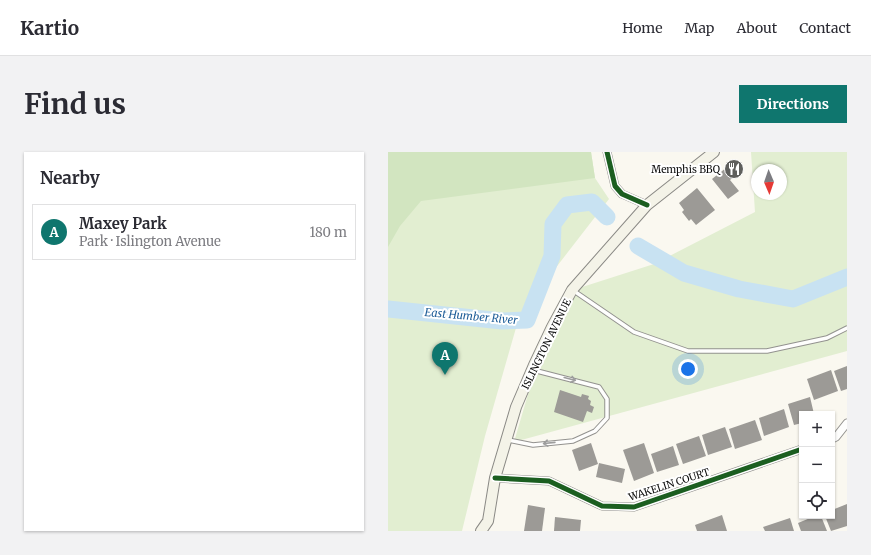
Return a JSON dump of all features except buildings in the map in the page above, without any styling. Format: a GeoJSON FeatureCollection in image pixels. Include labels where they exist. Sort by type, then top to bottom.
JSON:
{"type":"FeatureCollection","features":[{"type":"Feature","properties":{"kind":"main road","name":"ISLINGTON AVENUE"},"geometry":{"type":"LineString","coordinates":[[482,531],[488,521],[495,478],[516,407],[532,369],[572,290],[647,205],[714,152]]}},
{"type":"Feature","properties":{"kind":"main road","name":"ISLINGTON AVENUE"},"geometry":{"type":"LineString","coordinates":[[488,521],[491,531]]}},
{"type":"Feature","properties":{"kind":"street"},"geometry":{"type":"LineString","coordinates":[[607,152],[615,186],[622,194],[647,205]]}},
{"type":"Feature","properties":{"kind":"street"},"geometry":{"type":"LineString","coordinates":[[835,437],[847,423]]}},
{"type":"Feature","properties":{"kind":"street","name":"WAKELIN COURT"},"geometry":{"type":"LineString","coordinates":[[495,478],[549,481],[602,506],[634,507],[799,450]]}},
{"type":"Feature","properties":{"kind":"lane"},"geometry":{"type":"LineString","coordinates":[[572,290],[634,332],[688,351],[767,351],[827,338],[847,328]]}},
{"type":"Feature","properties":{"kind":"lane"},"geometry":{"type":"LineString","coordinates":[[506,440],[533,445],[573,441],[595,431],[607,418],[607,399],[599,387],[532,369]]}},
{"type":"Feature","properties":{"kind":"green space"},"geometry":{"type":"Polygon","coordinates":[[[388,152],[591,152],[595,178],[609,199],[520,314],[485,436],[462,531],[388,531],[388,152]]]}},
{"type":"Feature","properties":{"kind":"green space"},"geometry":{"type":"Polygon","coordinates":[[[388,152],[591,152],[595,178],[421,201],[400,226],[388,247],[388,152]]]}},
{"type":"Feature","properties":{"kind":"green space"},"geometry":{"type":"Polygon","coordinates":[[[751,152],[847,152],[847,351],[514,442],[531,384],[576,289],[654,264],[755,212],[754,200],[787,200],[787,164],[752,164],[751,152]]]}},
{"type":"Feature","properties":{"kind":"waterway","name":"East Humber River"},"geometry":{"type":"LineString","coordinates":[[388,309],[502,321],[527,320],[552,256],[553,224],[567,205],[592,202],[607,217]]}},
{"type":"Feature","properties":{"kind":"waterway","name":"East Humber River"},"geometry":{"type":"LineString","coordinates":[[638,246],[684,273],[739,289],[793,299],[847,277]]}},
{"type":"Feature","properties":{"kind":"cycle path"},"geometry":{"type":"LineString","coordinates":[[607,152],[615,186],[622,194],[647,205]]}},
{"type":"Feature","properties":{"kind":"cycle path"},"geometry":{"type":"LineString","coordinates":[[495,478],[549,481],[602,506],[634,507],[799,450]]}},
{"type":"Feature","properties":{"kind":"place","name":"Memphis BBQ"},"geometry":{"type":"Point","coordinates":[734,169]}},
{"type":"Feature","properties":{"kind":"place","name":"Maxey Park"},"geometry":{"type":"Point","coordinates":[445,375]}}]}
